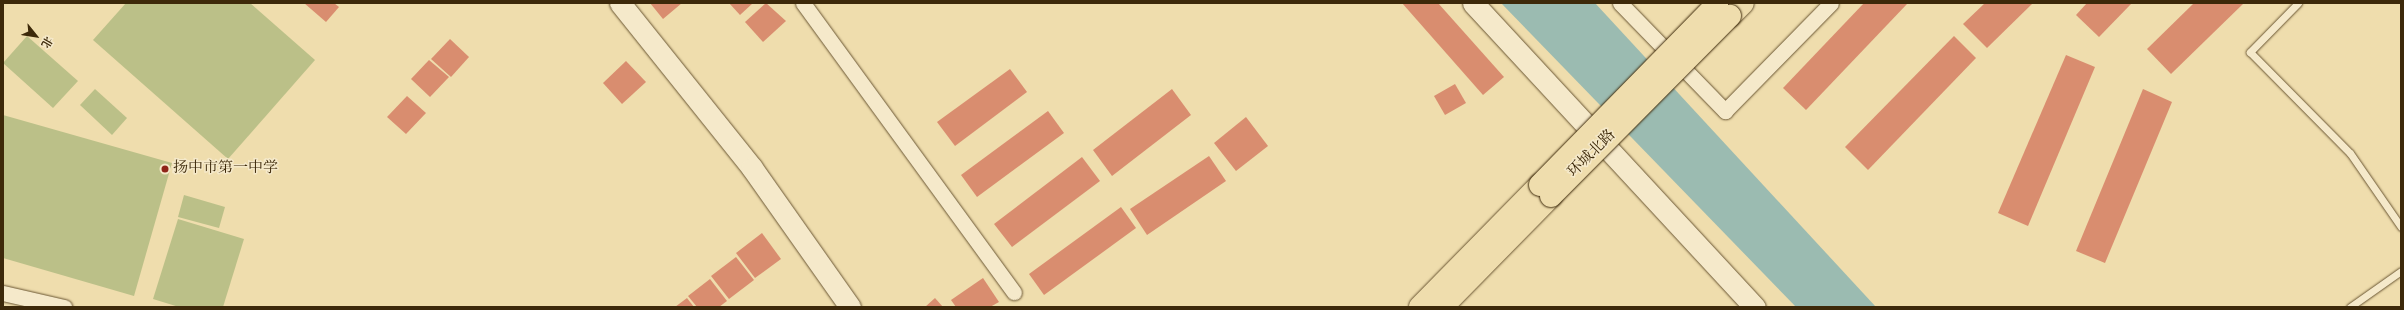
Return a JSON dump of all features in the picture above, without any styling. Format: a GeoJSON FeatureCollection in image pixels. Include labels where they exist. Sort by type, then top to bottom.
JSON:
{"type":"FeatureCollection","features":[{"type":"Feature","properties":{"kind":"main road","name":"环城北路"},"geometry":{"type":"LineString","coordinates":[[1420,307],[1545,191],[1727,7]]}},
{"type":"Feature","properties":{"kind":"main road","name":"环城北路"},"geometry":{"type":"LineString","coordinates":[[1442,307],[1545,191]]}},
{"type":"Feature","properties":{"kind":"street"},"geometry":{"type":"LineString","coordinates":[[620,3],[752,168],[850,307]]}},
{"type":"Feature","properties":{"kind":"street"},"geometry":{"type":"LineString","coordinates":[[803,3],[1014,292]]}},
{"type":"Feature","properties":{"kind":"street"},"geometry":{"type":"LineString","coordinates":[[1473,3],[1755,307]]}},
{"type":"Feature","properties":{"kind":"street"},"geometry":{"type":"LineString","coordinates":[[1620,3],[1725,111],[1831,3]]}},
{"type":"Feature","properties":{"kind":"street"},"geometry":{"type":"LineString","coordinates":[[3,293],[64,307]]}},
{"type":"Feature","properties":{"kind":"lane"},"geometry":{"type":"LineString","coordinates":[[2298,3],[2250,52],[2350,153],[2401,227]]}},
{"type":"Feature","properties":{"kind":"lane"},"geometry":{"type":"LineString","coordinates":[[2350,307],[2401,272]]}},
{"type":"Feature","properties":{"kind":"green space"},"geometry":{"type":"Polygon","coordinates":[[[126,3],[250,3],[315,60],[228,159],[93,40],[126,3]]]}},
{"type":"Feature","properties":{"kind":"green space"},"geometry":{"type":"Polygon","coordinates":[[[27,36],[78,81],[53,108],[3,63],[27,36]]]}},
{"type":"Feature","properties":{"kind":"green space"},"geometry":{"type":"Polygon","coordinates":[[[95,89],[127,118],[112,135],[80,105],[95,89]]]}},
{"type":"Feature","properties":{"kind":"green space"},"geometry":{"type":"Polygon","coordinates":[[[3,115],[172,163],[134,296],[3,258],[3,115]]]}},
{"type":"Feature","properties":{"kind":"green space"},"geometry":{"type":"Polygon","coordinates":[[[184,195],[225,207],[219,228],[178,217],[184,195]]]}},
{"type":"Feature","properties":{"kind":"green space"},"geometry":{"type":"Polygon","coordinates":[[[178,219],[244,239],[223,307],[179,307],[153,299],[178,219]]]}},
{"type":"Feature","properties":{"kind":"water"},"geometry":{"type":"Polygon","coordinates":[[[1501,3],[1595,3],[1876,307],[1796,307],[1501,3]]]}},
{"type":"Feature","properties":{"kind":"building"},"geometry":{"type":"Polygon","coordinates":[[[304,3],[334,3],[339,7],[326,22],[304,3]]]}},
{"type":"Feature","properties":{"kind":"building"},"geometry":{"type":"Polygon","coordinates":[[[650,3],[682,3],[663,19],[650,3]]]}},
{"type":"Feature","properties":{"kind":"building"},"geometry":{"type":"Polygon","coordinates":[[[729,3],[753,3],[740,15],[729,3]]]}},
{"type":"Feature","properties":{"kind":"building"},"geometry":{"type":"Polygon","coordinates":[[[766,3],[786,21],[763,42],[745,22],[766,3]]]}},
{"type":"Feature","properties":{"kind":"building"},"geometry":{"type":"Polygon","coordinates":[[[1402,3],[1438,3],[1504,77],[1483,95],[1402,3]]]}},
{"type":"Feature","properties":{"kind":"building"},"geometry":{"type":"Polygon","coordinates":[[[1864,3],[1908,3],[1806,110],[1783,88],[1864,3]]]}},
{"type":"Feature","properties":{"kind":"building"},"geometry":{"type":"Polygon","coordinates":[[[1985,3],[2033,3],[1987,48],[1963,24],[1985,3]]]}},
{"type":"Feature","properties":{"kind":"building"},"geometry":{"type":"Polygon","coordinates":[[[2087,3],[2132,3],[2099,37],[2076,15],[2087,3]]]}},
{"type":"Feature","properties":{"kind":"building"},"geometry":{"type":"Polygon","coordinates":[[[2194,3],[2244,3],[2171,74],[2147,49],[2194,3]]]}},
{"type":"Feature","properties":{"kind":"building"},"geometry":{"type":"Polygon","coordinates":[[[1954,36],[1976,58],[1868,170],[1845,147],[1954,36]]]}},
{"type":"Feature","properties":{"kind":"building"},"geometry":{"type":"Polygon","coordinates":[[[450,39],[469,57],[451,77],[431,59],[450,39]]]}},
{"type":"Feature","properties":{"kind":"building"},"geometry":{"type":"Polygon","coordinates":[[[2066,55],[2095,67],[2028,226],[1998,213],[2066,55]]]}},
{"type":"Feature","properties":{"kind":"building"},"geometry":{"type":"Polygon","coordinates":[[[429,60],[449,77],[430,97],[411,79],[429,60]]]}},
{"type":"Feature","properties":{"kind":"building"},"geometry":{"type":"Polygon","coordinates":[[[626,61],[646,82],[622,104],[603,83],[626,61]]]}},
{"type":"Feature","properties":{"kind":"building"},"geometry":{"type":"Polygon","coordinates":[[[1010,69],[1027,92],[955,146],[937,122],[1010,69]]]}},
{"type":"Feature","properties":{"kind":"building"},"geometry":{"type":"Polygon","coordinates":[[[1455,84],[1466,103],[1445,115],[1434,96],[1455,84]]]}},
{"type":"Feature","properties":{"kind":"building"},"geometry":{"type":"Polygon","coordinates":[[[1172,89],[1191,115],[1112,176],[1093,150],[1172,89]]]}},
{"type":"Feature","properties":{"kind":"building"},"geometry":{"type":"Polygon","coordinates":[[[2143,89],[2172,102],[2105,263],[2076,251],[2143,89]]]}},
{"type":"Feature","properties":{"kind":"building"},"geometry":{"type":"Polygon","coordinates":[[[407,96],[426,113],[406,134],[387,117],[407,96]]]}},
{"type":"Feature","properties":{"kind":"building"},"geometry":{"type":"Polygon","coordinates":[[[1048,111],[1064,133],[977,197],[961,175],[1048,111]]]}},
{"type":"Feature","properties":{"kind":"building"},"geometry":{"type":"Polygon","coordinates":[[[1246,117],[1268,146],[1236,171],[1214,143],[1246,117]]]}},
{"type":"Feature","properties":{"kind":"building"},"geometry":{"type":"Polygon","coordinates":[[[1209,156],[1226,181],[1147,235],[1130,209],[1209,156]]]}},
{"type":"Feature","properties":{"kind":"building"},"geometry":{"type":"Polygon","coordinates":[[[1082,157],[1100,181],[1012,247],[994,224],[1082,157]]]}},
{"type":"Feature","properties":{"kind":"building"},"geometry":{"type":"Polygon","coordinates":[[[1121,207],[1136,228],[1044,295],[1029,274],[1121,207]]]}},
{"type":"Feature","properties":{"kind":"building"},"geometry":{"type":"Polygon","coordinates":[[[762,233],[781,259],[755,278],[736,253],[762,233]]]}},
{"type":"Feature","properties":{"kind":"building"},"geometry":{"type":"Polygon","coordinates":[[[736,257],[754,280],[729,299],[711,276],[736,257]]]}},
{"type":"Feature","properties":{"kind":"building"},"geometry":{"type":"Polygon","coordinates":[[[983,278],[999,302],[990,307],[956,307],[951,300],[983,278]]]}},
{"type":"Feature","properties":{"kind":"building"},"geometry":{"type":"Polygon","coordinates":[[[710,279],[727,301],[719,307],[697,307],[688,296],[710,279]]]}},
{"type":"Feature","properties":{"kind":"building"},"geometry":{"type":"Polygon","coordinates":[[[687,298],[694,307],[675,307],[687,298]]]}},
{"type":"Feature","properties":{"kind":"building"},"geometry":{"type":"Polygon","coordinates":[[[935,298],[943,307],[925,307],[935,298]]]}},
{"type":"Feature","properties":{"kind":"place","name":"扬中市第一中学"},"geometry":{"type":"Point","coordinates":[165,169]}}]}
